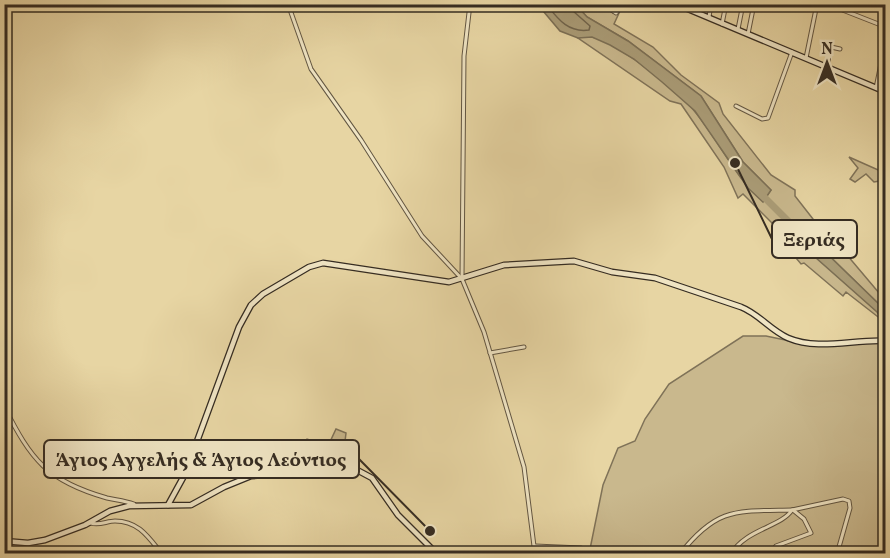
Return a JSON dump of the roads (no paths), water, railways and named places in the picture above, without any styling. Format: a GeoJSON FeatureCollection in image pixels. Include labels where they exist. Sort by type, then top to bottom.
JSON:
{"type":"FeatureCollection","features":[{"type":"Feature","properties":{"kind":"street"},"geometry":{"type":"LineString","coordinates":[[288,4],[311,69],[361,140],[422,236],[462,279]]}},
{"type":"Feature","properties":{"kind":"street"},"geometry":{"type":"LineString","coordinates":[[470,4],[464,56],[462,279],[490,353],[528,481],[535,554]]}},
{"type":"Feature","properties":{"kind":"street"},"geometry":{"type":"LineString","coordinates":[[602,4],[616,13],[623,4]]}},
{"type":"Feature","properties":{"kind":"street"},"geometry":{"type":"LineString","coordinates":[[709,19],[711,4]]}},
{"type":"Feature","properties":{"kind":"street"},"geometry":{"type":"LineString","coordinates":[[722,24],[726,4]]}},
{"type":"Feature","properties":{"kind":"street"},"geometry":{"type":"LineString","coordinates":[[738,29],[743,4]]}},
{"type":"Feature","properties":{"kind":"street"},"geometry":{"type":"LineString","coordinates":[[748,34],[754,4]]}},
{"type":"Feature","properties":{"kind":"street"},"geometry":{"type":"LineString","coordinates":[[806,58],[817,4]]}},
{"type":"Feature","properties":{"kind":"street"},"geometry":{"type":"LineString","coordinates":[[679,5],[885,92]]}},
{"type":"Feature","properties":{"kind":"street"},"geometry":{"type":"LineString","coordinates":[[836,7],[885,27]]}},
{"type":"Feature","properties":{"kind":"street"},"geometry":{"type":"LineString","coordinates":[[876,88],[885,39]]}},
{"type":"Feature","properties":{"kind":"street"},"geometry":{"type":"LineString","coordinates":[[827,67],[831,45],[840,49]]}},
{"type":"Feature","properties":{"kind":"street"},"geometry":{"type":"LineString","coordinates":[[736,106],[762,120],[768,118],[792,52]]}},
{"type":"Feature","properties":{"kind":"street"},"geometry":{"type":"LineString","coordinates":[[168,505],[185,474],[239,327],[251,305],[263,294],[309,267],[323,263],[442,282],[462,279],[504,265],[574,261],[612,272],[655,278],[741,307],[752,312],[778,333],[794,340],[826,344],[885,341]]}},
{"type":"Feature","properties":{"kind":"street"},"geometry":{"type":"LineString","coordinates":[[490,353],[524,347]]}},
{"type":"Feature","properties":{"kind":"street"},"geometry":{"type":"LineString","coordinates":[[4,406],[32,456],[49,473],[87,491],[135,505]]}},
{"type":"Feature","properties":{"kind":"street"},"geometry":{"type":"LineString","coordinates":[[4,542],[39,541],[90,522],[110,511],[135,505],[191,505],[238,480],[266,473],[357,470],[372,478],[398,515],[437,554]]}},
{"type":"Feature","properties":{"kind":"street"},"geometry":{"type":"LineString","coordinates":[[680,554],[705,525],[731,513],[745,509],[792,510],[843,499],[849,501],[850,508],[837,554]]}},
{"type":"Feature","properties":{"kind":"street"},"geometry":{"type":"LineString","coordinates":[[731,554],[747,537],[787,516],[792,510]]}},
{"type":"Feature","properties":{"kind":"street"},"geometry":{"type":"LineString","coordinates":[[777,554],[772,550],[776,546],[811,531],[804,519],[792,510]]}},
{"type":"Feature","properties":{"kind":"street"},"geometry":{"type":"LineString","coordinates":[[90,522],[96,525],[116,521],[141,528],[162,554]]}},
{"type":"Feature","properties":{"kind":"street"},"geometry":{"type":"LineString","coordinates":[[534,546],[581,548]]}},
{"type":"Feature","properties":{"kind":"water"},"geometry":{"type":"Polygon","coordinates":[[[538,5],[576,5],[587,17],[628,41],[701,96],[743,162],[771,190],[763,202],[748,188],[695,111],[662,82],[634,59],[610,45],[592,37],[578,38],[560,31],[538,5]]]}},
{"type":"Feature","properties":{"kind":"water"},"geometry":{"type":"Polygon","coordinates":[[[816,243],[885,310],[885,323],[877,312],[807,250],[816,243]]]}},
{"type":"Feature","properties":{"kind":"waterway"},"geometry":{"type":"LineString","coordinates":[[760,193],[818,251]]}},
{"type":"Feature","properties":{"kind":"place","name":"Ξεριάς"},"geometry":{"type":"Point","coordinates":[735,163]}},
{"type":"Feature","properties":{"kind":"place","name":"Άγιος Αγγελής & Άγιος Λεόντιος"},"geometry":{"type":"Point","coordinates":[430,531]}}]}
